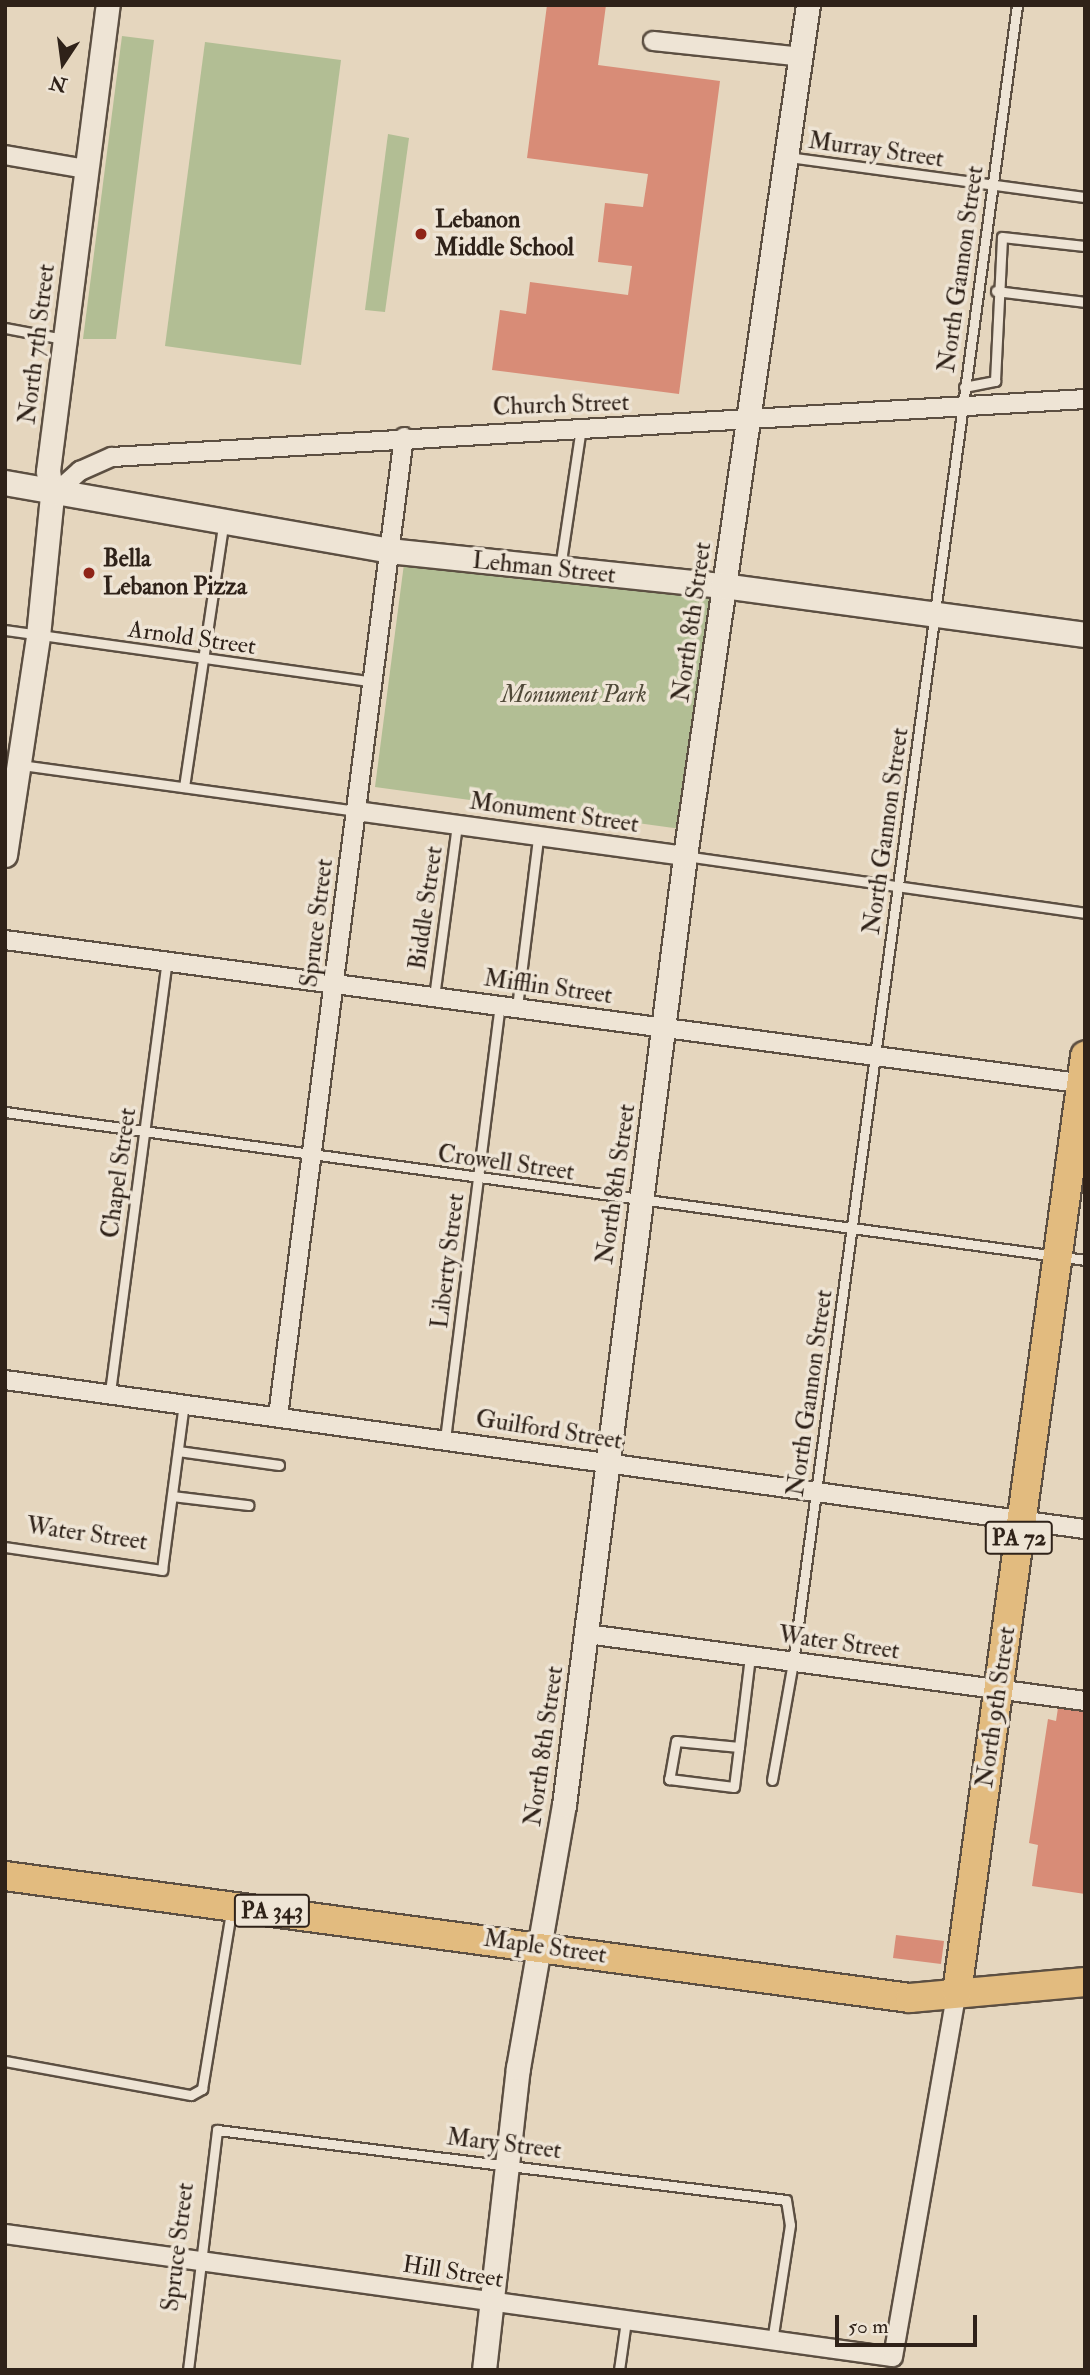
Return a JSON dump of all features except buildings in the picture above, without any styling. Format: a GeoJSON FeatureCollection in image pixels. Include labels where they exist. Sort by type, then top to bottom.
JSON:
{"type":"FeatureCollection","features":[{"type":"Feature","properties":{"kind":"main road","name":"Lehman Street"},"geometry":{"type":"LineString","coordinates":[[5,484],[52,496],[223,526],[389,551],[723,586],[1085,635]]}},
{"type":"Feature","properties":{"kind":"main road","name":"North 9th Street"},"geometry":{"type":"LineString","coordinates":[[957,1992],[1022,1520],[1073,1258],[1085,1056]]}},
{"type":"Feature","properties":{"kind":"main road","name":"Maple Street"},"geometry":{"type":"LineString","coordinates":[[5,1876],[910,1998],[1085,1982]]}},
{"type":"Feature","properties":{"kind":"street","name":"North 7th Street"},"geometry":{"type":"LineString","coordinates":[[5,855],[12,769],[38,636],[52,496],[48,471],[108,5]]}},
{"type":"Feature","properties":{"kind":"street","name":"North 8th Street"},"geometry":{"type":"LineString","coordinates":[[484,2370],[511,2163],[518,2068],[587,1633],[639,1200],[665,1028],[685,856],[808,5]]}},
{"type":"Feature","properties":{"kind":"street"},"geometry":{"type":"LineString","coordinates":[[653,41],[802,57]]}},
{"type":"Feature","properties":{"kind":"street"},"geometry":{"type":"LineString","coordinates":[[5,155],[85,169]]}},
{"type":"Feature","properties":{"kind":"street","name":"Church Street"},"geometry":{"type":"LineString","coordinates":[[52,496],[80,471],[112,457],[404,437],[581,428],[748,424],[1085,399]]}},
{"type":"Feature","properties":{"kind":"street","name":"Spruce Street"},"geometry":{"type":"LineString","coordinates":[[278,1416],[404,437]]}},
{"type":"Feature","properties":{"kind":"street","name":"Monument Street"},"geometry":{"type":"LineString","coordinates":[[356,811],[685,856]]}},
{"type":"Feature","properties":{"kind":"street","name":"Mifflin Street"},"geometry":{"type":"LineString","coordinates":[[5,940],[509,1005],[1083,1084]]}},
{"type":"Feature","properties":{"kind":"street","name":"Guilford Street"},"geometry":{"type":"LineString","coordinates":[[5,1380],[110,1392],[607,1464],[1085,1529]]}},
{"type":"Feature","properties":{"kind":"street","name":"Water Street"},"geometry":{"type":"LineString","coordinates":[[587,1633],[1085,1701]]}},
{"type":"Feature","properties":{"kind":"street","name":"North 9th Street"},"geometry":{"type":"LineString","coordinates":[[893,2357],[957,1992]]}},
{"type":"Feature","properties":{"kind":"street","name":"Hill Street"},"geometry":{"type":"LineString","coordinates":[[5,2234],[200,2256],[494,2304],[771,2343],[893,2357]]}},
{"type":"Feature","properties":{"kind":"lane","name":"North Gannon Street"},"geometry":{"type":"LineString","coordinates":[[772,1780],[793,1662],[1017,5]]}},
{"type":"Feature","properties":{"kind":"lane","name":"Murray Street"},"geometry":{"type":"LineString","coordinates":[[788,157],[1085,197]]}},
{"type":"Feature","properties":{"kind":"lane"},"geometry":{"type":"LineString","coordinates":[[964,387],[995,381],[996,291],[1002,237],[1085,246]]}},
{"type":"Feature","properties":{"kind":"lane"},"geometry":{"type":"LineString","coordinates":[[996,291],[1085,302]]}},
{"type":"Feature","properties":{"kind":"lane"},"geometry":{"type":"LineString","coordinates":[[5,328],[63,339]]}},
{"type":"Feature","properties":{"kind":"lane"},"geometry":{"type":"LineString","coordinates":[[560,570],[581,428]]}},
{"type":"Feature","properties":{"kind":"lane"},"geometry":{"type":"LineString","coordinates":[[184,788],[223,526]]}},
{"type":"Feature","properties":{"kind":"lane","name":"Arnold Street"},"geometry":{"type":"LineString","coordinates":[[5,630],[373,682]]}},
{"type":"Feature","properties":{"kind":"lane","name":"Monument Street"},"geometry":{"type":"LineString","coordinates":[[12,769],[356,811]]}},
{"type":"Feature","properties":{"kind":"lane","name":"Biddle Street"},"geometry":{"type":"LineString","coordinates":[[433,997],[457,824]]}},
{"type":"Feature","properties":{"kind":"lane","name":"Liberty Street"},"geometry":{"type":"LineString","coordinates":[[445,1439],[478,1178],[538,838]]}},
{"type":"Feature","properties":{"kind":"lane","name":"Monument Street"},"geometry":{"type":"LineString","coordinates":[[685,856],[898,884],[1085,913]]}},
{"type":"Feature","properties":{"kind":"lane","name":"Chapel Street"},"geometry":{"type":"LineString","coordinates":[[110,1392],[167,960]]}},
{"type":"Feature","properties":{"kind":"lane","name":"Crowell Street"},"geometry":{"type":"LineString","coordinates":[[5,1112],[1073,1258]]}},
{"type":"Feature","properties":{"kind":"lane"},"geometry":{"type":"LineString","coordinates":[[185,1403],[172,1496],[248,1504]]}},
{"type":"Feature","properties":{"kind":"lane"},"geometry":{"type":"LineString","coordinates":[[178,1451],[279,1465]]}},
{"type":"Feature","properties":{"kind":"lane","name":"Water Street"},"geometry":{"type":"LineString","coordinates":[[5,1546],[162,1570],[172,1496]]}},
{"type":"Feature","properties":{"kind":"lane"},"geometry":{"type":"LineString","coordinates":[[739,1747],[676,1741],[669,1779],[734,1787],[751,1656]]}},
{"type":"Feature","properties":{"kind":"lane"},"geometry":{"type":"LineString","coordinates":[[5,2061],[191,2095],[202,2089],[231,1906]]}},
{"type":"Feature","properties":{"kind":"lane","name":"Mary Street"},"geometry":{"type":"LineString","coordinates":[[217,2130],[511,2163],[786,2200],[790,2225],[771,2343]]}},
{"type":"Feature","properties":{"kind":"lane","name":"Spruce Street"},"geometry":{"type":"LineString","coordinates":[[188,2370],[217,2130]]}},
{"type":"Feature","properties":{"kind":"lane"},"geometry":{"type":"LineString","coordinates":[[619,2370],[626,2321]]}},
{"type":"Feature","properties":{"kind":"green space"},"geometry":{"type":"Polygon","coordinates":[[[122,36],[154,40],[116,339],[83,339],[122,36]]]}},
{"type":"Feature","properties":{"kind":"green space"},"geometry":{"type":"Polygon","coordinates":[[[205,42],[341,60],[301,365],[165,346],[205,42]]]}},
{"type":"Feature","properties":{"kind":"green space"},"geometry":{"type":"Polygon","coordinates":[[[388,134],[409,138],[385,312],[365,310],[388,134]]]}},
{"type":"Feature","properties":{"kind":"green space","name":"Monument Park"},"geometry":{"type":"Polygon","coordinates":[[[405,556],[714,593],[681,829],[375,787],[405,556]]]}},
{"type":"Feature","properties":{"kind":"place","name":"Lebanon Middle School"},"geometry":{"type":"Point","coordinates":[421,234]}},
{"type":"Feature","properties":{"kind":"place","name":"Bella Lebanon Pizza"},"geometry":{"type":"Point","coordinates":[89,573]}}]}
